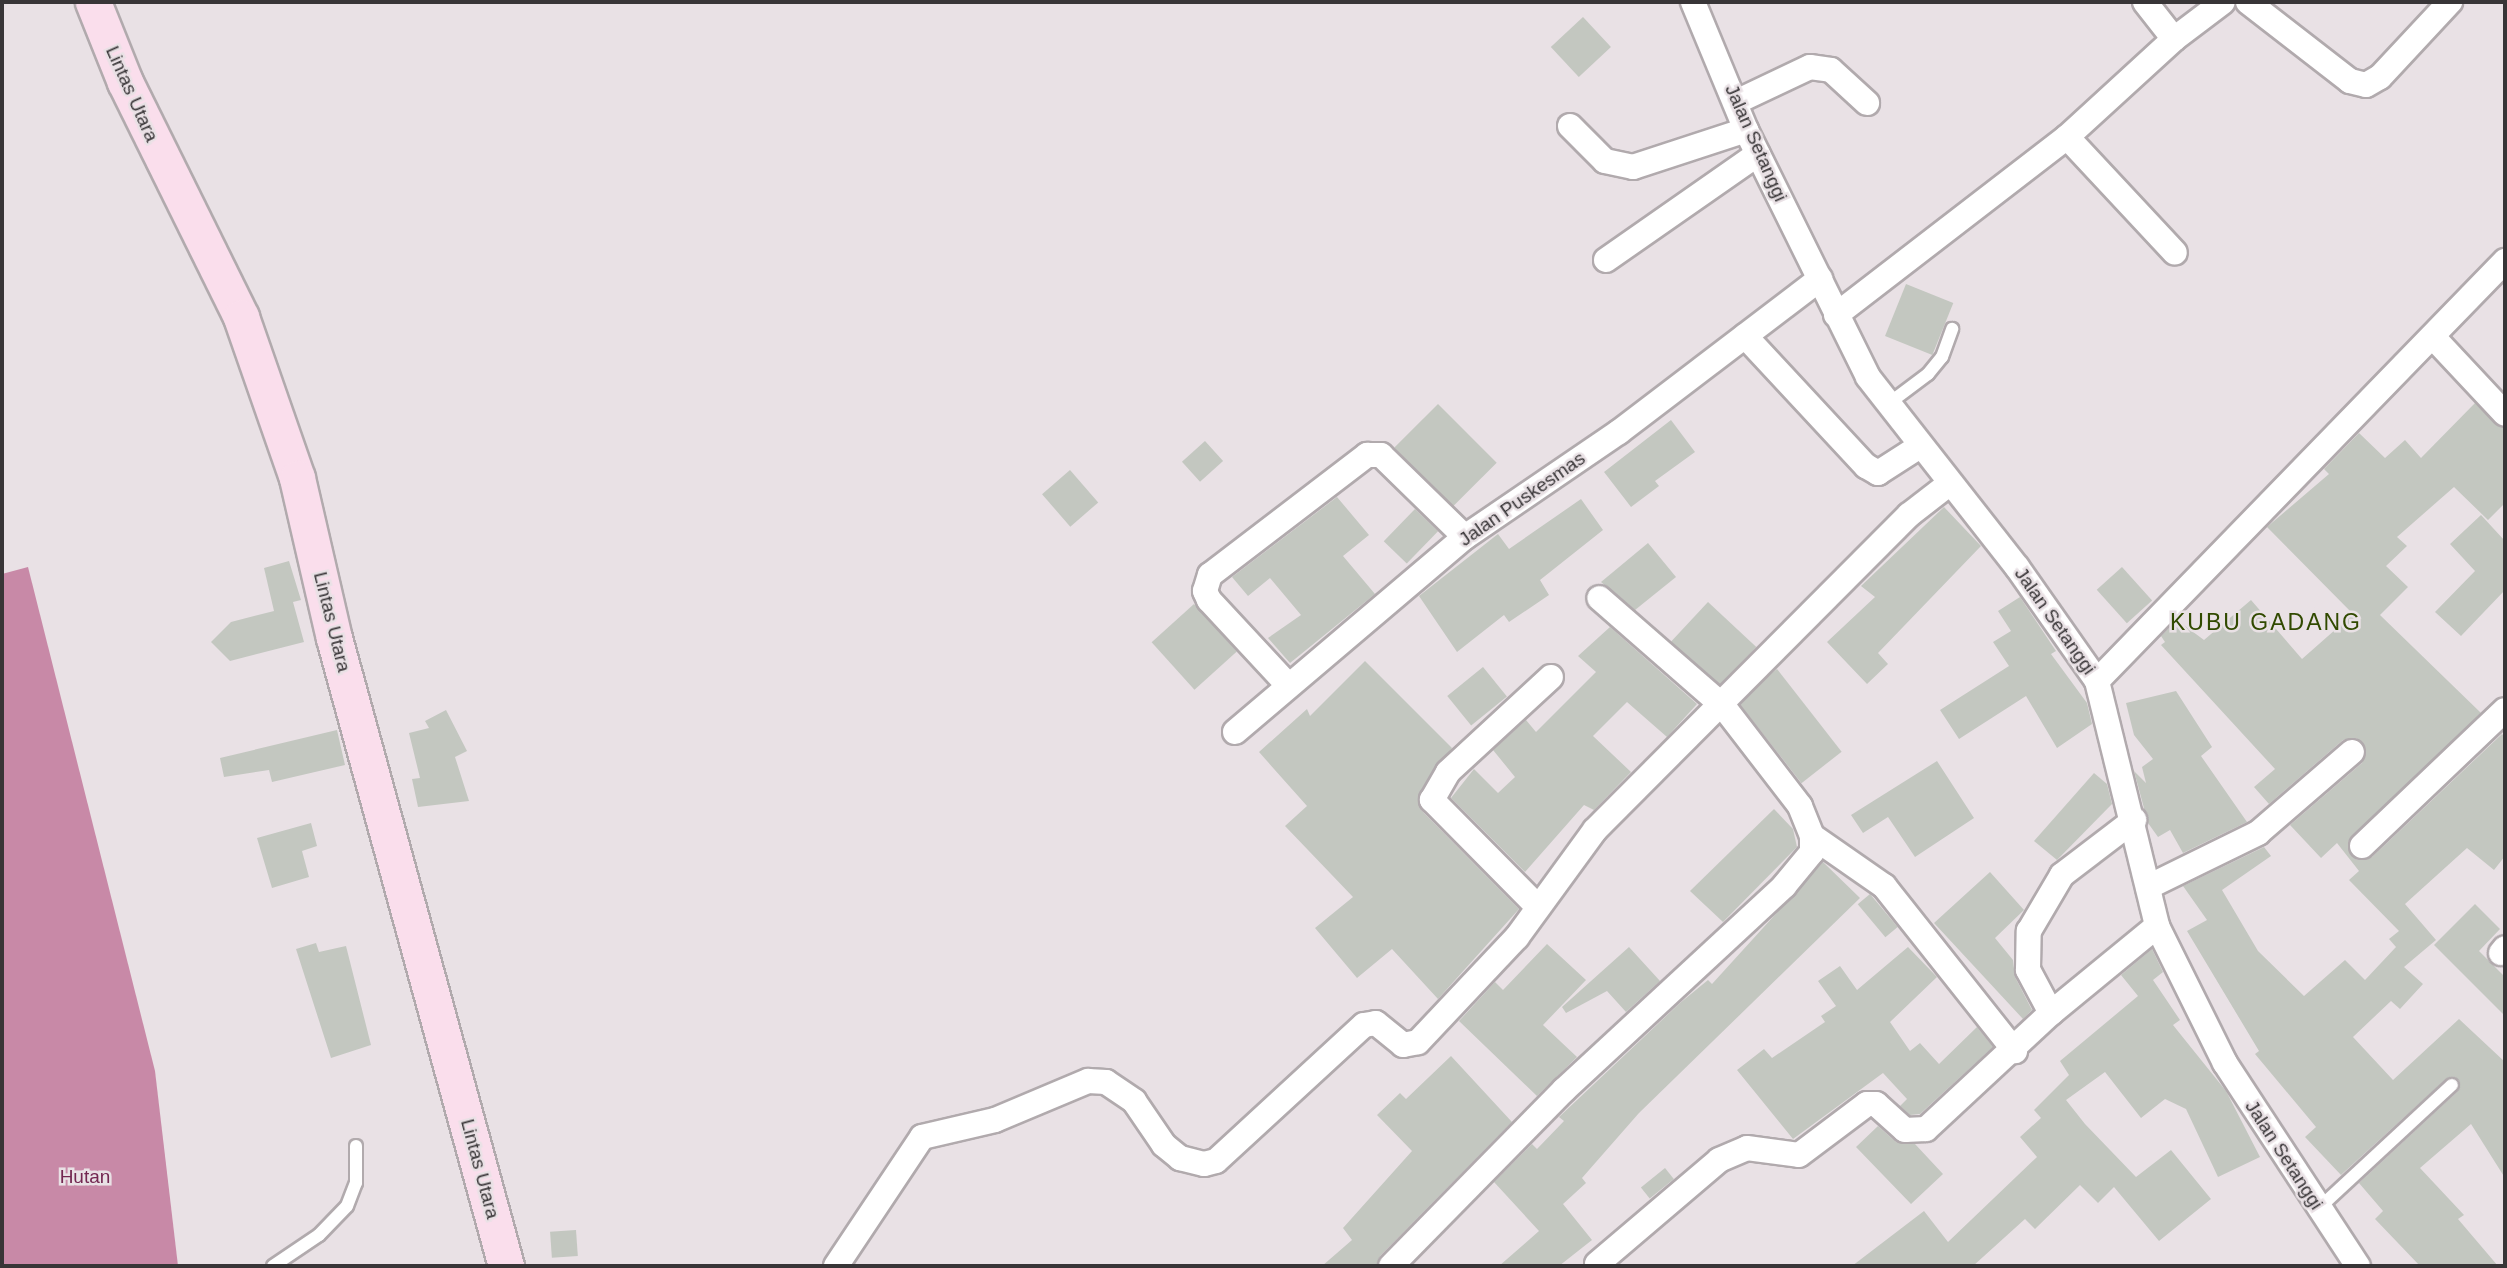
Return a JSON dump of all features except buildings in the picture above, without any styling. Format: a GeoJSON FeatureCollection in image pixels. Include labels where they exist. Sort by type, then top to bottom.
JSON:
{"type":"FeatureCollection","features":[{"type":"Feature","properties":{"kind":"street","name":"Lintas Utara"},"geometry":{"type":"LineString","coordinates":[[93,2],[152,140],[241,317],[297,478],[334,638],[506,1266]]}},
{"type":"Feature","properties":{"kind":"street","name":"Jalan Setanggi"},"geometry":{"type":"LineString","coordinates":[[1693,2],[1746,130],[1836,315],[1888,404],[2017,567],[2097,681],[2134,820],[2157,926],[2225,1063],[2358,1266]]}},
{"type":"Feature","properties":{"kind":"street"},"geometry":{"type":"LineString","coordinates":[[2145,2],[2174,39]]}},
{"type":"Feature","properties":{"kind":"street"},"geometry":{"type":"LineString","coordinates":[[1836,315],[2067,137],[2174,39],[2223,2]]}},
{"type":"Feature","properties":{"kind":"street"},"geometry":{"type":"LineString","coordinates":[[2248,2],[2350,81],[2366,85],[2380,78],[2450,2]]}},
{"type":"Feature","properties":{"kind":"street"},"geometry":{"type":"LineString","coordinates":[[1736,102],[1810,67],[1831,70],[1867,103]]}},
{"type":"Feature","properties":{"kind":"street"},"geometry":{"type":"LineString","coordinates":[[1570,126],[1605,161],[1633,167],[1746,130]]}},
{"type":"Feature","properties":{"kind":"street"},"geometry":{"type":"LineString","coordinates":[[2067,137],[2175,253]]}},
{"type":"Feature","properties":{"kind":"street"},"geometry":{"type":"LineString","coordinates":[[1606,260],[1758,154]]}},
{"type":"Feature","properties":{"kind":"street"},"geometry":{"type":"LineString","coordinates":[[2097,681],[2505,261]]}},
{"type":"Feature","properties":{"kind":"street","name":"Jalan Puskesmas"},"geometry":{"type":"LineString","coordinates":[[1235,732],[1465,537],[1619,432],[1820,279]]}},
{"type":"Feature","properties":{"kind":"street"},"geometry":{"type":"LineString","coordinates":[[1745,336],[1866,466],[1878,474],[1920,446]]}},
{"type":"Feature","properties":{"kind":"street"},"geometry":{"type":"LineString","coordinates":[[2433,337],[2505,414]]}},
{"type":"Feature","properties":{"kind":"street"},"geometry":{"type":"LineString","coordinates":[[1288,685],[1209,600],[1205,584],[1210,575],[1359,459],[1375,453],[1465,537]]}},
{"type":"Feature","properties":{"kind":"street"},"geometry":{"type":"LineString","coordinates":[[836,1266],[916,1141],[995,1120],[1088,1081],[1106,1082],[1135,1101],[1164,1144],[1180,1158],[1204,1164],[1216,1161],[1364,1025],[1376,1023],[1403,1045],[1418,1042],[1517,937],[1595,830],[1723,706],[1909,515],[1949,484]]}},
{"type":"Feature","properties":{"kind":"street"},"geometry":{"type":"LineString","coordinates":[[1391,1266],[1564,1090],[1784,886],[1812,852],[1812,836],[1800,806],[1723,706],[1600,598]]}},
{"type":"Feature","properties":{"kind":"street"},"geometry":{"type":"LineString","coordinates":[[1538,907],[1432,800],[1448,772],[1551,677]]}},
{"type":"Feature","properties":{"kind":"street"},"geometry":{"type":"LineString","coordinates":[[2362,846],[2505,710]]}},
{"type":"Feature","properties":{"kind":"street"},"geometry":{"type":"LineString","coordinates":[[2148,887],[2259,833],[2352,752]]}},
{"type":"Feature","properties":{"kind":"street"},"geometry":{"type":"LineString","coordinates":[[2051,1013],[2028,970],[2029,931],[2062,875],[2134,820]]}},
{"type":"Feature","properties":{"kind":"street"},"geometry":{"type":"LineString","coordinates":[[1812,836],[1884,886],[2015,1051]]}},
{"type":"Feature","properties":{"kind":"street"},"geometry":{"type":"LineString","coordinates":[[1601,1266],[1718,1160],[1746,1148],[1799,1155],[1867,1104],[1876,1104],[1906,1130],[1926,1129],[2015,1051],[2051,1013],[2157,926]]}},
{"type":"Feature","properties":{"kind":"lane"},"geometry":{"type":"LineString","coordinates":[[1888,404],[1935,365],[1952,328]]}},
{"type":"Feature","properties":{"kind":"lane"},"geometry":{"type":"LineString","coordinates":[[2319,1208],[2452,1085]]}},
{"type":"Feature","properties":{"kind":"lane"},"geometry":{"type":"LineString","coordinates":[[273,1266],[319,1236],[347,1206],[356,1183],[356,1146]]}},
{"type":"Feature","properties":{"kind":"green space","name":"Hutan"},"geometry":{"type":"Polygon","coordinates":[[[28,567],[155,1071],[178,1266],[2,1266],[2,574],[28,567]]]}},
{"type":"Feature","properties":{"kind":"district","name":"KUBU GADANG"},"geometry":{"type":"Point","coordinates":[2266,622]}}]}
